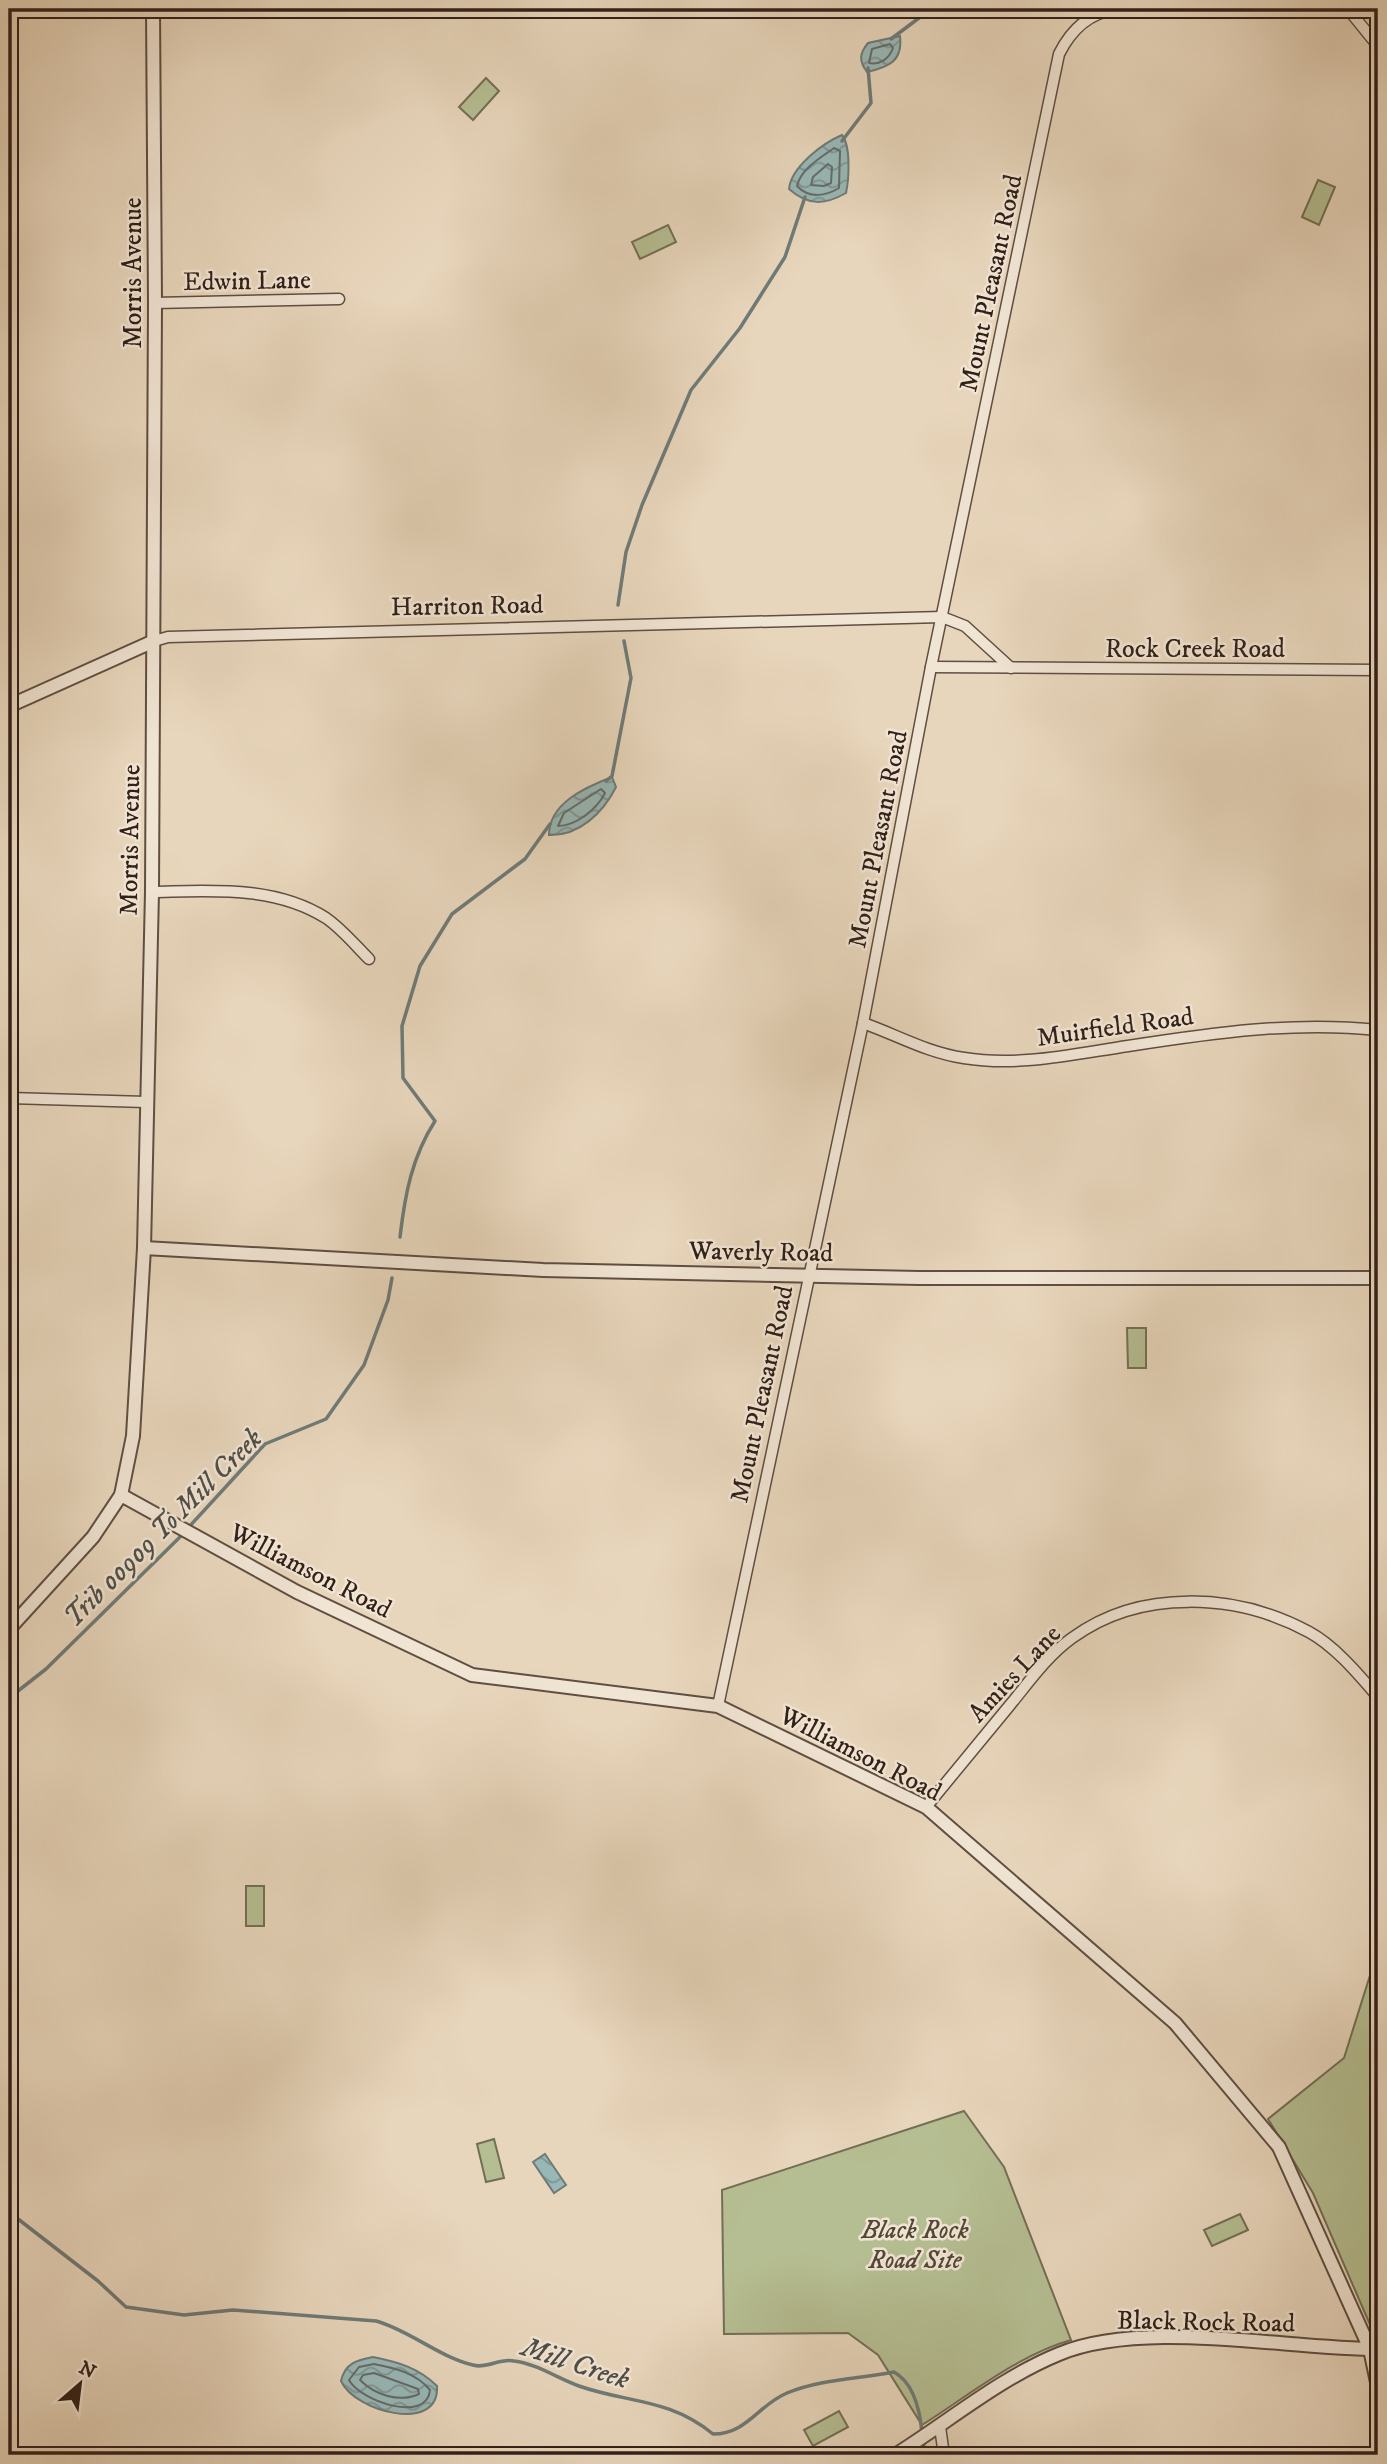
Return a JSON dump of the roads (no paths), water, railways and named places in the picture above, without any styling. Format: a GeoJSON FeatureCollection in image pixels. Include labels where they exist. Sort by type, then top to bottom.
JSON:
{"type":"FeatureCollection","features":[{"type":"Feature","properties":{"kind":"street","name":"Morris Avenue"},"geometry":{"type":"LineString","coordinates":[[9,1629],[93,1536],[121,1495],[134,1436],[144,1248],[152,891],[155,303],[153,9]]}},
{"type":"Feature","properties":{"kind":"street","name":"Mount Pleasant Road"},"geometry":{"type":"LineString","coordinates":[[718,1706],[863,1023],[931,667],[1059,54],[1079,25],[1092,15],[1116,9]]}},
{"type":"Feature","properties":{"kind":"street"},"geometry":{"type":"LineString","coordinates":[[1348,9],[1378,46]]}},
{"type":"Feature","properties":{"kind":"street","name":"Edwin Lane"},"geometry":{"type":"LineString","coordinates":[[155,303],[339,299]]}},
{"type":"Feature","properties":{"kind":"street","name":"Harriton Road"},"geometry":{"type":"LineString","coordinates":[[9,706],[154,641],[167,638],[428,628],[942,617]]}},
{"type":"Feature","properties":{"kind":"street"},"geometry":{"type":"LineString","coordinates":[[942,617],[965,626],[1011,668]]}},
{"type":"Feature","properties":{"kind":"street","name":"Rock Creek Road"},"geometry":{"type":"LineString","coordinates":[[931,667],[1378,670]]}},
{"type":"Feature","properties":{"kind":"street"},"geometry":{"type":"LineString","coordinates":[[152,891],[238,891],[271,897],[324,918],[369,959]]}},
{"type":"Feature","properties":{"kind":"street","name":"Muirfield Road"},"geometry":{"type":"LineString","coordinates":[[863,1023],[918,1046],[963,1058],[1017,1062],[1254,1028],[1344,1027],[1378,1030]]}},
{"type":"Feature","properties":{"kind":"street"},"geometry":{"type":"LineString","coordinates":[[9,1098],[146,1102]]}},
{"type":"Feature","properties":{"kind":"street","name":"Waverly Road"},"geometry":{"type":"LineString","coordinates":[[144,1248],[515,1269],[919,1278],[1378,1278]]}},
{"type":"Feature","properties":{"kind":"street","name":"Williamson Road"},"geometry":{"type":"LineString","coordinates":[[121,1495],[295,1591],[472,1675],[718,1706],[926,1807],[1175,2023],[1234,2090],[1279,2147],[1374,2349],[1378,2387]]}},
{"type":"Feature","properties":{"kind":"street","name":"Amies Lane"},"geometry":{"type":"LineString","coordinates":[[926,1807],[1059,1649],[1090,1627],[1144,1605],[1187,1602],[1241,1605],[1310,1632],[1352,1668],[1378,1696]]}},
{"type":"Feature","properties":{"kind":"street","name":"Black Rock Road"},"geometry":{"type":"LineString","coordinates":[[895,2455],[1036,2364],[1061,2353],[1108,2342],[1192,2339],[1374,2349]]}},
{"type":"Feature","properties":{"kind":"street"},"geometry":{"type":"LineString","coordinates":[[935,2430],[944,2455]]}},
{"type":"Feature","properties":{"kind":"water"},"geometry":{"type":"Polygon","coordinates":[[[900,36],[899,51],[893,62],[867,72],[861,57],[868,43],[900,36]]]}},
{"type":"Feature","properties":{"kind":"water"},"geometry":{"type":"Polygon","coordinates":[[[842,135],[848,154],[846,193],[831,200],[817,202],[796,195],[789,189],[795,172],[802,164],[817,150],[842,135]]]}},
{"type":"Feature","properties":{"kind":"water"},"geometry":{"type":"Polygon","coordinates":[[[612,777],[616,787],[597,814],[570,832],[549,835],[555,814],[562,805],[581,791],[612,777]]]}},
{"type":"Feature","properties":{"kind":"water"},"geometry":{"type":"Polygon","coordinates":[[[545,2154],[566,2185],[554,2193],[533,2162],[545,2154]]]}},
{"type":"Feature","properties":{"kind":"water"},"geometry":{"type":"Polygon","coordinates":[[[373,2357],[399,2364],[423,2375],[437,2386],[434,2401],[425,2410],[412,2414],[378,2409],[362,2402],[349,2392],[341,2381],[345,2370],[352,2363],[373,2357]]]}},
{"type":"Feature","properties":{"kind":"waterway","name":"Trib 00909 To Mill Creek"},"geometry":{"type":"LineString","coordinates":[[891,39],[931,9]]}},
{"type":"Feature","properties":{"kind":"waterway","name":"Trib 00909 To Mill Creek"},"geometry":{"type":"LineString","coordinates":[[842,141],[871,103],[868,68]]}},
{"type":"Feature","properties":{"kind":"waterway","name":"Trib 00909 To Mill Creek"},"geometry":{"type":"LineString","coordinates":[[618,605],[626,552],[642,505],[691,390],[740,328],[785,257],[805,197]]}},
{"type":"Feature","properties":{"kind":"waterway","name":"Trib 00909 To Mill Creek"},"geometry":{"type":"LineString","coordinates":[[606,781],[612,776],[631,678],[624,641]]}},
{"type":"Feature","properties":{"kind":"waterway","name":"Trib 00909 To Mill Creek"},"geometry":{"type":"LineString","coordinates":[[400,1237],[411,1176],[435,1121],[403,1078],[402,1026],[420,966],[452,914],[525,859],[550,824]]}},
{"type":"Feature","properties":{"kind":"waterway","name":"Trib 00909 To Mill Creek"},"geometry":{"type":"LineString","coordinates":[[188,1528],[265,1444],[326,1419],[364,1365],[388,1300],[392,1278]]}},
{"type":"Feature","properties":{"kind":"waterway","name":"Trib 00909 To Mill Creek"},"geometry":{"type":"LineString","coordinates":[[9,1698],[46,1669],[183,1534]]}},
{"type":"Feature","properties":{"kind":"waterway","name":"Mill Creek"},"geometry":{"type":"LineString","coordinates":[[9,2212],[98,2281],[126,2307],[184,2315],[233,2310],[376,2321],[460,2361],[478,2366],[509,2360],[522,2363],[579,2386],[664,2407],[697,2422],[713,2434],[735,2429],[777,2398],[800,2388],[894,2372],[911,2390],[918,2407],[922,2433]]}},
{"type":"Feature","properties":{"kind":"waterway","name":"Mill Creek"},"geometry":{"type":"LineString","coordinates":[[923,2440],[925,2455]]}},
{"type":"Feature","properties":{"kind":"park label","name":"Black Rock Road Site"},"geometry":{"type":"Point","coordinates":[915,2244]}}]}
